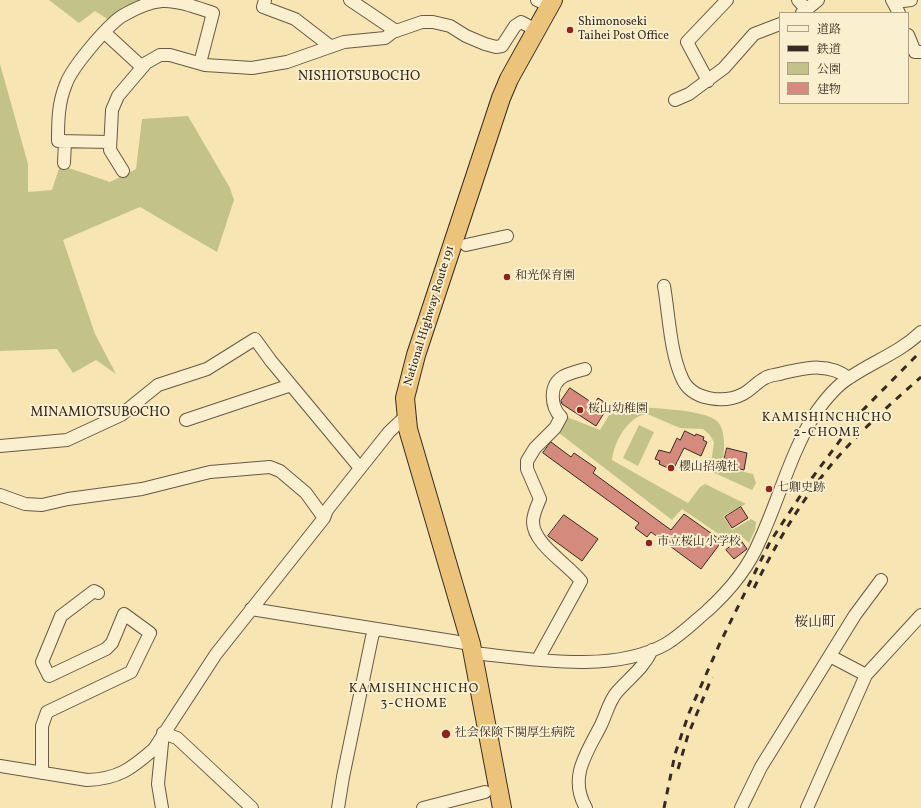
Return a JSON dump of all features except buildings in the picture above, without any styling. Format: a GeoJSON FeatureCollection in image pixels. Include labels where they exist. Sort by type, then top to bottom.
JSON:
{"type":"FeatureCollection","features":[{"type":"Feature","properties":{"kind":"highway","name":"National Highway Route 191"},"geometry":{"type":"LineString","coordinates":[[502,808],[472,648],[406,416],[405,398],[416,355],[501,98],[509,79],[536,30],[546,2]]}},
{"type":"Feature","properties":{"kind":"street"},"geometry":{"type":"LineString","coordinates":[[265,0],[262,7],[295,19],[330,46]]}},
{"type":"Feature","properties":{"kind":"street"},"geometry":{"type":"LineString","coordinates":[[708,81],[687,42],[727,0]]}},
{"type":"Feature","properties":{"kind":"street"},"geometry":{"type":"LineString","coordinates":[[798,0],[804,11],[818,0]]}},
{"type":"Feature","properties":{"kind":"street"},"geometry":{"type":"LineString","coordinates":[[895,5],[911,0]]}},
{"type":"Feature","properties":{"kind":"street"},"geometry":{"type":"LineString","coordinates":[[110,142],[58,141],[58,114],[66,83],[74,68],[121,17],[143,6],[163,1],[179,2],[212,13],[200,63]]}},
{"type":"Feature","properties":{"kind":"street"},"geometry":{"type":"LineString","coordinates":[[357,2],[396,31]]}},
{"type":"Feature","properties":{"kind":"street"},"geometry":{"type":"LineString","coordinates":[[123,171],[113,157],[110,142],[110,116],[118,96],[142,67],[151,59],[164,55],[200,63],[252,68],[287,62],[344,42],[386,38],[396,31],[422,22],[433,22],[450,26],[466,36],[496,47],[502,46],[516,26],[521,22],[536,30]]}},
{"type":"Feature","properties":{"kind":"street"},"geometry":{"type":"LineString","coordinates":[[675,100],[689,94],[724,68],[754,34],[779,24]]}},
{"type":"Feature","properties":{"kind":"street"},"geometry":{"type":"LineString","coordinates":[[105,33],[142,67]]}},
{"type":"Feature","properties":{"kind":"street"},"geometry":{"type":"LineString","coordinates":[[909,37],[916,52],[921,52]]}},
{"type":"Feature","properties":{"kind":"street"},"geometry":{"type":"LineString","coordinates":[[64,163],[65,142]]}},
{"type":"Feature","properties":{"kind":"street"},"geometry":{"type":"LineString","coordinates":[[466,245],[507,236]]}},
{"type":"Feature","properties":{"kind":"street"},"geometry":{"type":"LineString","coordinates":[[664,286],[676,357],[682,379],[690,389],[698,395],[720,399],[736,397],[743,394],[765,378],[812,367],[841,371],[849,378]]}},
{"type":"Feature","properties":{"kind":"street"},"geometry":{"type":"LineString","coordinates":[[251,609],[375,629],[538,660],[588,662],[610,661],[652,650],[666,644],[699,618],[719,600],[735,580],[760,540],[800,444],[816,413],[842,383],[898,351],[921,332]]}},
{"type":"Feature","properties":{"kind":"street"},"geometry":{"type":"LineString","coordinates":[[0,446],[67,440],[121,415],[158,385],[207,369],[255,339],[360,468]]}},
{"type":"Feature","properties":{"kind":"street"},"geometry":{"type":"LineString","coordinates":[[538,660],[581,581],[563,563],[549,552],[534,529],[533,518],[540,499],[527,469],[527,461],[536,448],[555,428],[561,418],[552,401],[553,391],[556,385],[564,376],[585,369]]}},
{"type":"Feature","properties":{"kind":"street"},"geometry":{"type":"LineString","coordinates":[[186,420],[291,385]]}},
{"type":"Feature","properties":{"kind":"street"},"geometry":{"type":"LineString","coordinates":[[0,777],[7,773],[5,767],[87,780],[111,778],[142,760],[154,749],[163,733],[216,654],[324,518],[327,510],[360,468],[389,432],[406,416]]}},
{"type":"Feature","properties":{"kind":"street"},"geometry":{"type":"LineString","coordinates":[[0,495],[25,504],[42,505],[68,498],[142,489],[210,472],[270,467],[280,471],[306,493],[324,518]]}},
{"type":"Feature","properties":{"kind":"street"},"geometry":{"type":"LineString","coordinates":[[741,808],[761,767],[867,597],[881,580]]}},
{"type":"Feature","properties":{"kind":"street"},"geometry":{"type":"LineString","coordinates":[[42,773],[42,726],[44,717],[48,712],[131,672],[150,633],[124,614],[112,643],[106,649],[49,676],[42,662],[61,616],[94,591],[98,593]]}},
{"type":"Feature","properties":{"kind":"street"},"geometry":{"type":"LineString","coordinates":[[807,808],[866,675],[921,615]]}},
{"type":"Feature","properties":{"kind":"street"},"geometry":{"type":"LineString","coordinates":[[338,808],[343,776],[372,637],[375,629]]}},
{"type":"Feature","properties":{"kind":"street"},"geometry":{"type":"LineString","coordinates":[[586,808],[578,785],[579,774],[586,753],[616,693],[645,664],[652,650]]}},
{"type":"Feature","properties":{"kind":"street"},"geometry":{"type":"LineString","coordinates":[[830,656],[866,675]]}},
{"type":"Feature","properties":{"kind":"street"},"geometry":{"type":"LineString","coordinates":[[162,808],[158,784],[163,733]]}},
{"type":"Feature","properties":{"kind":"street"},"geometry":{"type":"LineString","coordinates":[[163,733],[177,738],[252,808]]}},
{"type":"Feature","properties":{"kind":"street"},"geometry":{"type":"LineString","coordinates":[[423,808],[485,792]]}},
{"type":"Feature","properties":{"kind":"green space"},"geometry":{"type":"Polygon","coordinates":[[[49,0],[151,0],[109,20],[95,11],[79,23],[49,0]]]}},
{"type":"Feature","properties":{"kind":"green space"},"geometry":{"type":"Polygon","coordinates":[[[0,64],[28,164],[28,192],[52,190],[60,165],[110,182],[136,169],[142,119],[188,116],[230,188],[234,200],[217,252],[140,207],[63,240],[95,334],[116,374],[96,360],[73,373],[57,349],[0,351],[0,64]]]}},
{"type":"Feature","properties":{"kind":"green space"},"geometry":{"type":"Polygon","coordinates":[[[620,406],[687,411],[711,417],[718,422],[724,438],[722,467],[753,474],[756,483],[752,490],[710,471],[714,442],[709,434],[703,429],[680,428],[647,414],[634,420],[623,431],[613,453],[612,460],[688,503],[700,487],[705,484],[746,504],[723,516],[732,530],[751,519],[756,522],[755,530],[749,543],[740,535],[729,541],[682,509],[672,520],[559,433],[567,417],[600,430],[611,412],[620,406]]]}},
{"type":"Feature","properties":{"kind":"green space"},"geometry":{"type":"Polygon","coordinates":[[[639,425],[654,432],[638,466],[623,458],[639,425]]]}},
{"type":"Feature","properties":{"kind":"railway"},"geometry":{"type":"LineString","coordinates":[[664,808],[675,754],[689,713],[720,643],[770,542],[812,478],[862,411],[921,351]]}},
{"type":"Feature","properties":{"kind":"railway"},"geometry":{"type":"LineString","coordinates":[[754,588],[773,551],[795,515],[832,464],[864,430],[921,377]]}},
{"type":"Feature","properties":{"kind":"railway"},"geometry":{"type":"LineString","coordinates":[[678,769],[688,735],[712,677]]}},
{"type":"Feature","properties":{"kind":"place","name":"Shimonoseki Taihei Post Office"},"geometry":{"type":"Point","coordinates":[570,30]}},
{"type":"Feature","properties":{"kind":"place","name":"和光保育園"},"geometry":{"type":"Point","coordinates":[507,277]}},
{"type":"Feature","properties":{"kind":"place","name":"桜山幼稚園"},"geometry":{"type":"Point","coordinates":[580,410]}},
{"type":"Feature","properties":{"kind":"place","name":"櫻山招魂社"},"geometry":{"type":"Point","coordinates":[671,468]}},
{"type":"Feature","properties":{"kind":"place","name":"七卿史跡"},"geometry":{"type":"Point","coordinates":[769,489]}},
{"type":"Feature","properties":{"kind":"place","name":"市立桜山小学校"},"geometry":{"type":"Point","coordinates":[649,543]}},
{"type":"Feature","properties":{"kind":"place","name":"社会保険下関厚生病院"},"geometry":{"type":"Point","coordinates":[446,734]}},
{"type":"Feature","properties":{"kind":"district","name":"NISHIOTSUBOCHO"},"geometry":{"type":"Point","coordinates":[359,77]}},
{"type":"Feature","properties":{"kind":"district","name":"MINAMIOTSUBOCHO"},"geometry":{"type":"Point","coordinates":[100,413]}},
{"type":"Feature","properties":{"kind":"district","name":"KAMISHINCHICHO 2-CHOME"},"geometry":{"type":"Point","coordinates":[827,426]}},
{"type":"Feature","properties":{"kind":"district","name":"桜山町"},"geometry":{"type":"Point","coordinates":[815,623]}},
{"type":"Feature","properties":{"kind":"district","name":"KAMISHINCHICHO 3-CHOME"},"geometry":{"type":"Point","coordinates":[414,698]}}]}
